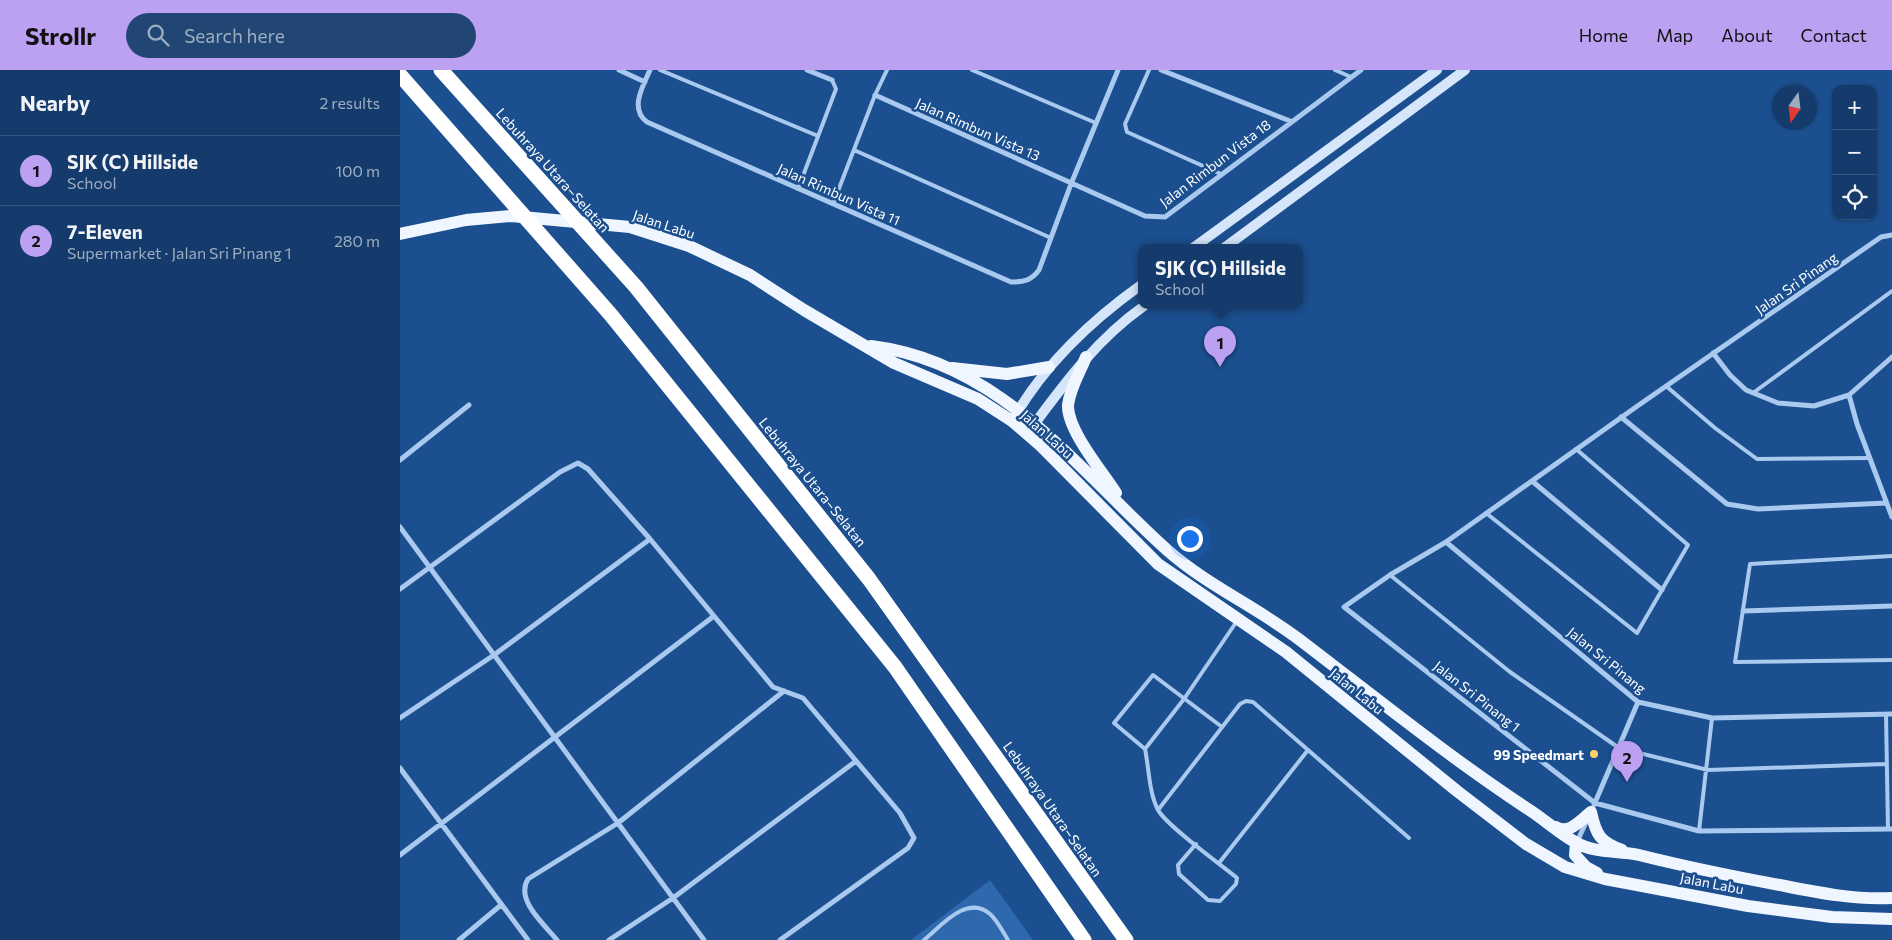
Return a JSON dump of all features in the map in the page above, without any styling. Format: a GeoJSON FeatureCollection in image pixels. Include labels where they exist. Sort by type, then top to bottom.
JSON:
{"type":"FeatureCollection","features":[{"type":"Feature","properties":{"kind":"highway","name":"Lebuhraya Utara–Selatan"},"geometry":{"type":"LineString","coordinates":[[441,70],[636,287],[869,579],[1126,940]]}},
{"type":"Feature","properties":{"kind":"highway"},"geometry":{"type":"LineString","coordinates":[[400,75],[500,186],[611,315],[895,667],[1084,940]]}},
{"type":"Feature","properties":{"kind":"main road","name":"Jalan Labu"},"geometry":{"type":"LineString","coordinates":[[400,234],[466,220],[511,216],[630,227],[689,246],[750,275],[804,310],[894,363],[978,399],[1012,421],[1158,564],[1286,652],[1457,791],[1526,844],[1565,867],[1605,879],[1748,906],[1832,917],[1892,919]]}},
{"type":"Feature","properties":{"kind":"main road","name":"Jalan Labu"},"geometry":{"type":"LineString","coordinates":[[866,345],[903,350],[944,367],[997,394],[1019,409],[1035,422],[1169,551],[1296,637],[1469,771],[1539,816],[1576,843],[1603,852],[1634,854],[1679,866],[1825,894],[1873,899],[1892,898]]}},
{"type":"Feature","properties":{"kind":"main road"},"geometry":{"type":"LineString","coordinates":[[1086,357],[1071,391],[1069,415],[1076,432],[1131,515]]}},
{"type":"Feature","properties":{"kind":"main road"},"geometry":{"type":"LineString","coordinates":[[944,367],[1007,374],[1049,367]]}},
{"type":"Feature","properties":{"kind":"main road"},"geometry":{"type":"LineString","coordinates":[[1539,816],[1560,829],[1576,825],[1593,808]]}},
{"type":"Feature","properties":{"kind":"main road"},"geometry":{"type":"LineString","coordinates":[[1593,808],[1598,836],[1610,845],[1634,854]]}},
{"type":"Feature","properties":{"kind":"main road"},"geometry":{"type":"LineString","coordinates":[[1576,843],[1575,855],[1586,867],[1605,879]]}},
{"type":"Feature","properties":{"kind":"street"},"geometry":{"type":"LineString","coordinates":[[619,70],[645,82],[650,70]]}},
{"type":"Feature","properties":{"kind":"street"},"geometry":{"type":"LineString","coordinates":[[807,70],[832,80]]}},
{"type":"Feature","properties":{"kind":"street"},"geometry":{"type":"LineString","coordinates":[[1051,238],[1118,70]]}},
{"type":"Feature","properties":{"kind":"street"},"geometry":{"type":"LineString","coordinates":[[1161,70],[1290,122]]}},
{"type":"Feature","properties":{"kind":"street","name":"Jalan Rimbun Vista 18"},"geometry":{"type":"LineString","coordinates":[[1071,184],[1145,216],[1165,217],[1362,70]]}},
{"type":"Feature","properties":{"kind":"street"},"geometry":{"type":"LineString","coordinates":[[1199,244],[1437,70]]}},
{"type":"Feature","properties":{"kind":"street"},"geometry":{"type":"LineString","coordinates":[[1229,244],[1465,70]]}},
{"type":"Feature","properties":{"kind":"street","name":"Jalan Rimbun Vista 11"},"geometry":{"type":"LineString","coordinates":[[645,82],[637,102],[642,119],[1011,282],[1028,280],[1039,270],[1051,238]]}},
{"type":"Feature","properties":{"kind":"street","name":"Jalan Rimbun Vista 13"},"geometry":{"type":"LineString","coordinates":[[875,96],[1071,184]]}},
{"type":"Feature","properties":{"kind":"street"},"geometry":{"type":"LineString","coordinates":[[1220,229],[1228,244]]}},
{"type":"Feature","properties":{"kind":"street","name":"Jalan Sri Pinang"},"geometry":{"type":"LineString","coordinates":[[1889,714],[1712,718],[1638,702],[1446,542],[1713,353],[1881,238],[1892,235]]}},
{"type":"Feature","properties":{"kind":"street"},"geometry":{"type":"LineString","coordinates":[[1012,421],[1049,367],[1106,310],[1138,287]]}},
{"type":"Feature","properties":{"kind":"street"},"geometry":{"type":"LineString","coordinates":[[1027,434],[1086,357],[1127,318],[1140,309]]}},
{"type":"Feature","properties":{"kind":"street"},"geometry":{"type":"LineString","coordinates":[[1713,353],[1730,375],[1746,390],[1778,403],[1814,406],[1849,395],[1892,357]]}},
{"type":"Feature","properties":{"kind":"street"},"geometry":{"type":"LineString","coordinates":[[1849,395],[1892,517]]}},
{"type":"Feature","properties":{"kind":"street"},"geometry":{"type":"LineString","coordinates":[[400,460],[469,405]]}},
{"type":"Feature","properties":{"kind":"street"},"geometry":{"type":"LineString","coordinates":[[1621,417],[1727,504],[1758,509],[1886,503]]}},
{"type":"Feature","properties":{"kind":"street"},"geometry":{"type":"LineString","coordinates":[[400,589],[560,472],[578,463],[588,469],[650,539],[773,688],[803,698],[900,813],[914,838],[908,848],[780,940]]}},
{"type":"Feature","properties":{"kind":"street"},"geometry":{"type":"LineString","coordinates":[[1532,481],[1662,590]]}},
{"type":"Feature","properties":{"kind":"street"},"geometry":{"type":"LineString","coordinates":[[400,527],[704,940]]}},
{"type":"Feature","properties":{"kind":"street"},"geometry":{"type":"LineString","coordinates":[[400,718],[494,655],[650,539]]}},
{"type":"Feature","properties":{"kind":"street"},"geometry":{"type":"LineString","coordinates":[[1390,575],[1446,542]]}},
{"type":"Feature","properties":{"kind":"street","name":"Jalan Sri Pinang 1"},"geometry":{"type":"LineString","coordinates":[[1390,575],[1344,607],[1593,808],[1699,831],[1890,829]]}},
{"type":"Feature","properties":{"kind":"street"},"geometry":{"type":"LineString","coordinates":[[1743,611],[1892,606]]}},
{"type":"Feature","properties":{"kind":"street"},"geometry":{"type":"LineString","coordinates":[[400,855],[714,616]]}},
{"type":"Feature","properties":{"kind":"street"},"geometry":{"type":"LineString","coordinates":[[557,940],[524,896],[524,885],[528,879],[618,823],[784,692]]}},
{"type":"Feature","properties":{"kind":"street"},"geometry":{"type":"LineString","coordinates":[[1576,843],[1638,702]]}},
{"type":"Feature","properties":{"kind":"street"},"geometry":{"type":"LineString","coordinates":[[608,940],[673,898],[856,761]]}},
{"type":"Feature","properties":{"kind":"street"},"geometry":{"type":"LineString","coordinates":[[400,768],[528,940]]}},
{"type":"Feature","properties":{"kind":"street"},"geometry":{"type":"LineString","coordinates":[[459,940],[501,906]]}},
{"type":"Feature","properties":{"kind":"lane"},"geometry":{"type":"LineString","coordinates":[[660,70],[818,136]]}},
{"type":"Feature","properties":{"kind":"lane"},"geometry":{"type":"LineString","coordinates":[[833,204],[875,96],[888,70]]}},
{"type":"Feature","properties":{"kind":"lane"},"geometry":{"type":"LineString","coordinates":[[972,70],[1096,123]]}},
{"type":"Feature","properties":{"kind":"lane"},"geometry":{"type":"LineString","coordinates":[[1149,70],[1125,124],[1127,132],[1221,174]]}},
{"type":"Feature","properties":{"kind":"lane"},"geometry":{"type":"LineString","coordinates":[[1335,70],[1352,77]]}},
{"type":"Feature","properties":{"kind":"lane"},"geometry":{"type":"LineString","coordinates":[[798,189],[836,89],[836,84],[832,80]]}},
{"type":"Feature","properties":{"kind":"lane"},"geometry":{"type":"LineString","coordinates":[[854,150],[1051,238]]}},
{"type":"Feature","properties":{"kind":"lane"},"geometry":{"type":"LineString","coordinates":[[1753,393],[1892,291]]}},
{"type":"Feature","properties":{"kind":"lane"},"geometry":{"type":"LineString","coordinates":[[1666,386],[1715,428],[1758,459],[1870,458]]}},
{"type":"Feature","properties":{"kind":"lane"},"geometry":{"type":"LineString","coordinates":[[1486,513],[1637,633],[1688,546],[1576,449]]}},
{"type":"Feature","properties":{"kind":"lane"},"geometry":{"type":"LineString","coordinates":[[1892,556],[1750,564],[1735,662],[1892,660]]}},
{"type":"Feature","properties":{"kind":"lane"},"geometry":{"type":"LineString","coordinates":[[1390,575],[1510,672],[1619,748],[1708,770],[1886,764]]}},
{"type":"Feature","properties":{"kind":"lane"},"geometry":{"type":"LineString","coordinates":[[1145,749],[1184,699],[1238,620]]}},
{"type":"Feature","properties":{"kind":"lane"},"geometry":{"type":"LineString","coordinates":[[1196,844],[1177,869],[1178,874],[1212,902],[1220,900],[1238,881],[1237,878],[1158,810],[1145,749],[1115,726],[1116,719],[1152,675],[1222,727]]}},
{"type":"Feature","properties":{"kind":"lane"},"geometry":{"type":"LineString","coordinates":[[1158,810],[1240,704],[1246,701],[1253,702],[1409,838]]}},
{"type":"Feature","properties":{"kind":"lane"},"geometry":{"type":"LineString","coordinates":[[1889,714],[1886,764],[1890,829]]}},
{"type":"Feature","properties":{"kind":"lane"},"geometry":{"type":"LineString","coordinates":[[1699,831],[1708,770],[1712,718]]}},
{"type":"Feature","properties":{"kind":"lane"},"geometry":{"type":"LineString","coordinates":[[1219,863],[1308,750]]}},
{"type":"Feature","properties":{"kind":"lane"},"geometry":{"type":"LineString","coordinates":[[924,940],[965,908],[974,906],[992,915],[1008,940]]}},
{"type":"Feature","properties":{"kind":"shaded area"},"geometry":{"type":"Polygon","coordinates":[[[990,880],[1033,940],[911,940],[990,880]]]}},
{"type":"Feature","properties":{"kind":"place","name":"SJK (C) Hillside"},"geometry":{"type":"Point","coordinates":[1220,367]}},
{"type":"Feature","properties":{"kind":"place","name":"99 Speedmart"},"geometry":{"type":"Point","coordinates":[1594,754]}},
{"type":"Feature","properties":{"kind":"place","name":"7-Eleven"},"geometry":{"type":"Point","coordinates":[1627,782]}}]}
